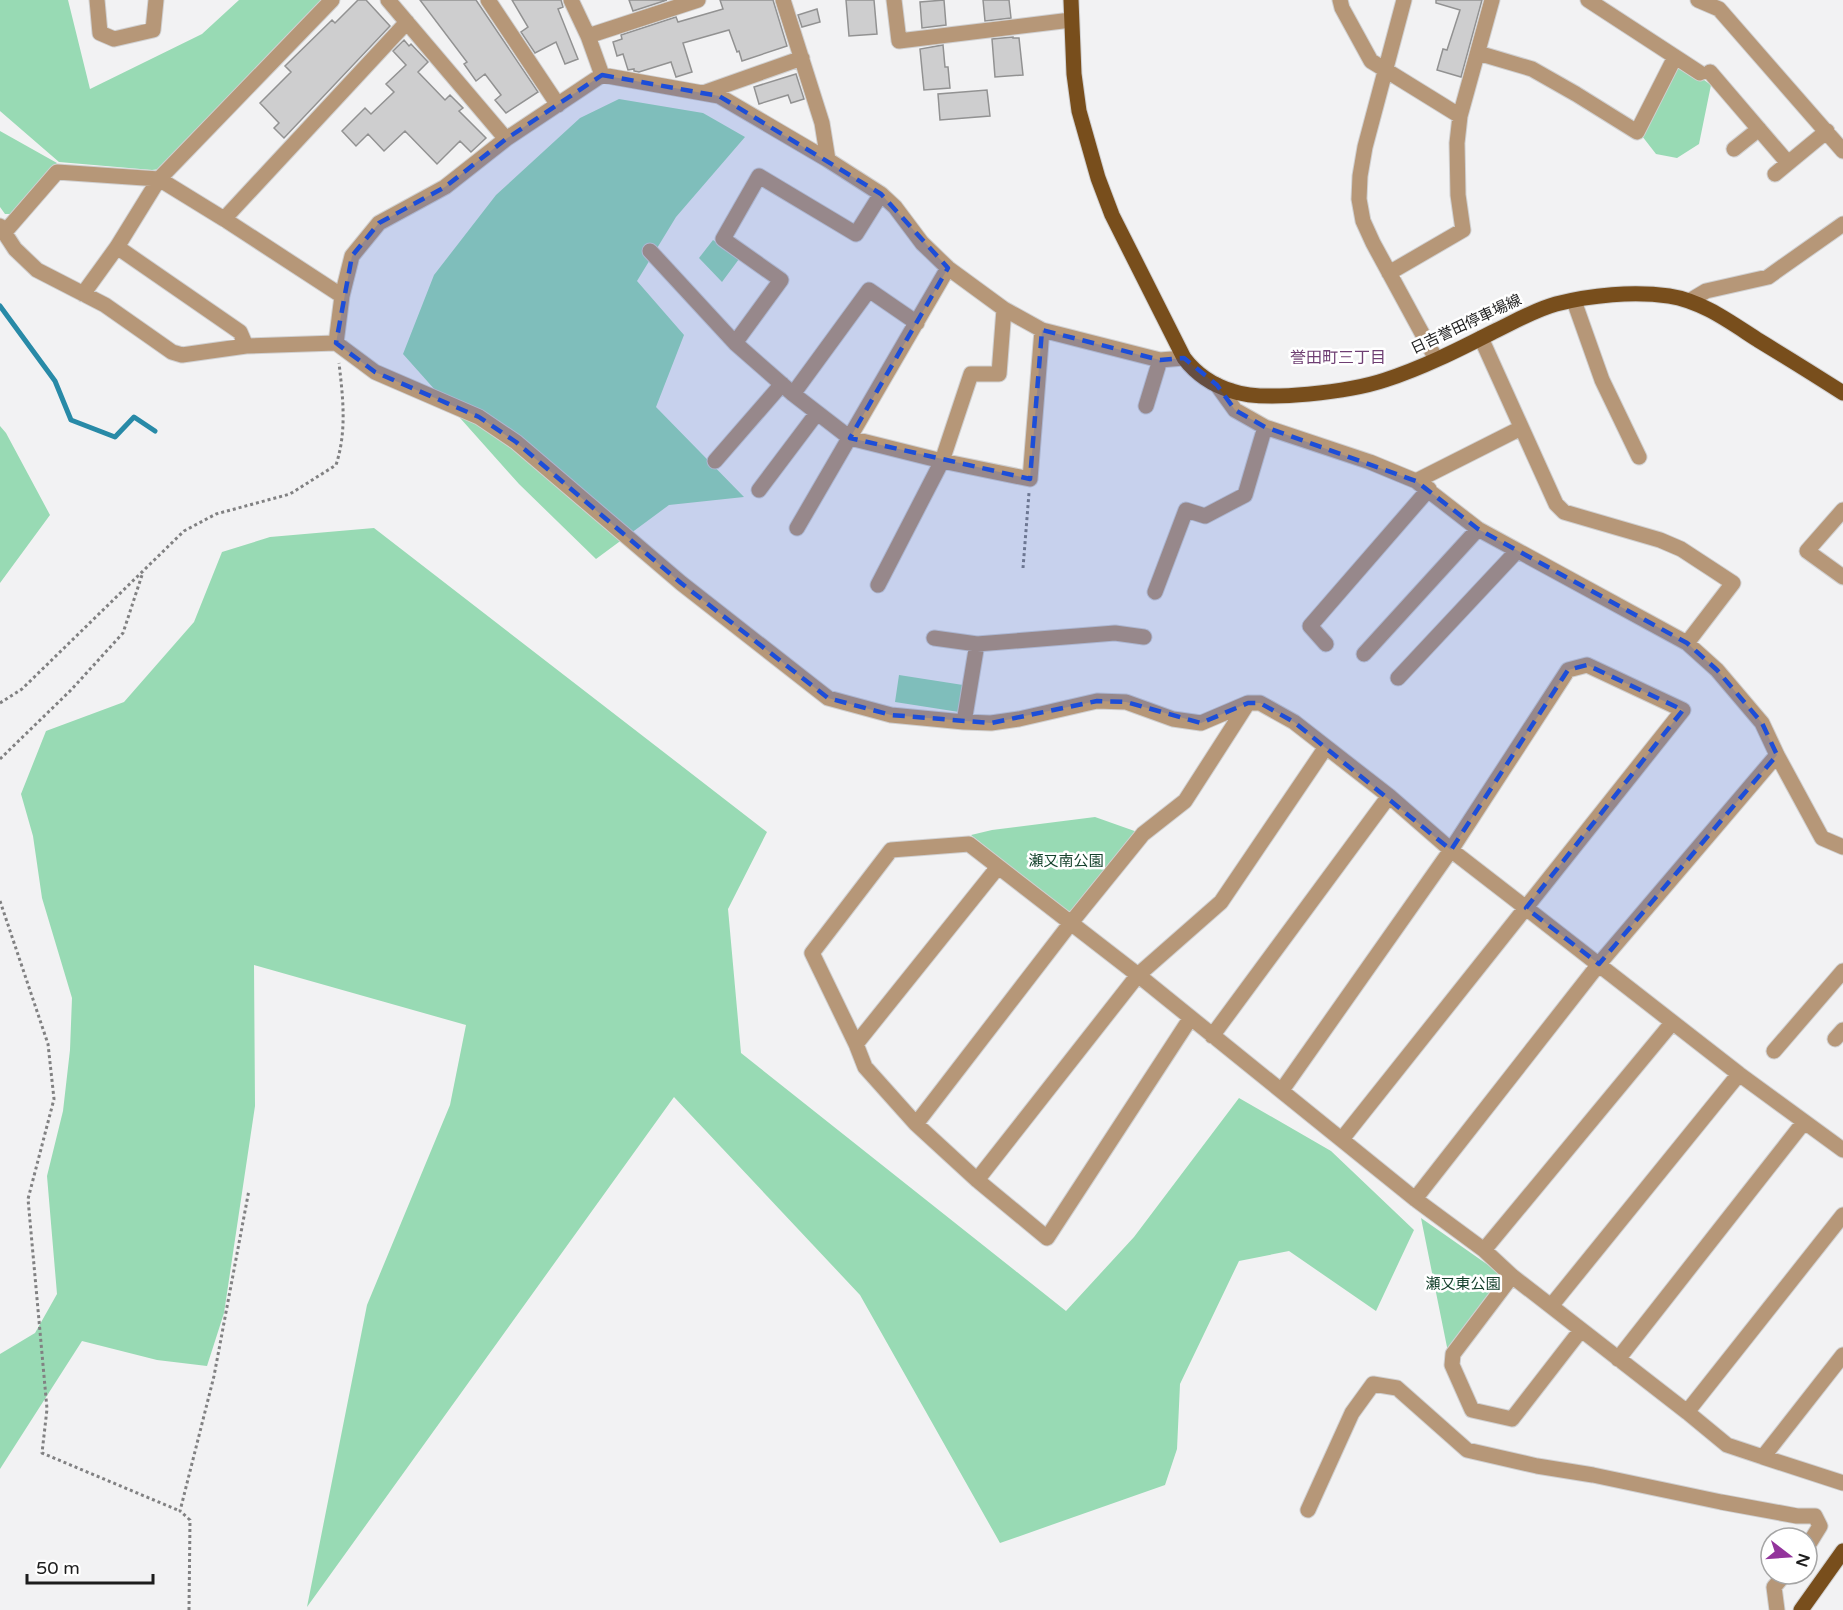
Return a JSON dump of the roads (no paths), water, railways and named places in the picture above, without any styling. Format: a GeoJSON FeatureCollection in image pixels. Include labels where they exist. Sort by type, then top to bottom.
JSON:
{"type":"FeatureCollection","features":[{"type":"Feature","properties":{"kind":"main road","name":"日吉誉田停車場線"},"geometry":{"type":"LineString","coordinates":[[1071,0],[1074,74],[1079,111],[1098,178],[1112,215],[1184,358],[1204,379],[1234,392],[1281,396],[1384,381],[1528,315],[1555,305],[1634,294],[1690,300],[1714,312],[1843,393]]}},
{"type":"Feature","properties":{"kind":"main road"},"geometry":{"type":"LineString","coordinates":[[1803,1607],[1843,1551]]}},
{"type":"Feature","properties":{"kind":"street"},"geometry":{"type":"LineString","coordinates":[[97,0],[100,33],[114,39],[153,30],[156,0]]}},
{"type":"Feature","properties":{"kind":"street"},"geometry":{"type":"LineString","coordinates":[[83,294],[117,247],[159,179],[332,0]]}},
{"type":"Feature","properties":{"kind":"street"},"geometry":{"type":"LineString","coordinates":[[388,0],[506,139]]}},
{"type":"Feature","properties":{"kind":"street"},"geometry":{"type":"LineString","coordinates":[[488,0],[558,105]]}},
{"type":"Feature","properties":{"kind":"street"},"geometry":{"type":"LineString","coordinates":[[571,0],[588,36],[602,75]]}},
{"type":"Feature","properties":{"kind":"street"},"geometry":{"type":"LineString","coordinates":[[588,36],[698,0]]}},
{"type":"Feature","properties":{"kind":"street"},"geometry":{"type":"LineString","coordinates":[[783,0],[822,123],[828,160]]}},
{"type":"Feature","properties":{"kind":"street"},"geometry":{"type":"LineString","coordinates":[[894,0],[899,41],[1071,20]]}},
{"type":"Feature","properties":{"kind":"street"},"geometry":{"type":"LineString","coordinates":[[1340,0],[1342,8],[1371,61],[1460,116]]}},
{"type":"Feature","properties":{"kind":"street"},"geometry":{"type":"LineString","coordinates":[[1404,0],[1365,147],[1359,200],[1363,221],[1436,359]]}},
{"type":"Feature","properties":{"kind":"street"},"geometry":{"type":"LineString","coordinates":[[1389,273],[1463,230],[1458,195],[1457,143],[1460,116],[1492,0]]}},
{"type":"Feature","properties":{"kind":"street"},"geometry":{"type":"LineString","coordinates":[[1588,0],[1675,57],[1705,73],[1788,163]]}},
{"type":"Feature","properties":{"kind":"street"},"geometry":{"type":"LineString","coordinates":[[1707,2],[1719,9],[1843,151]]}},
{"type":"Feature","properties":{"kind":"street"},"geometry":{"type":"LineString","coordinates":[[224,219],[407,22]]}},
{"type":"Feature","properties":{"kind":"street"},"geometry":{"type":"LineString","coordinates":[[1478,53],[1532,69],[1636,132],[1675,57]]}},
{"type":"Feature","properties":{"kind":"street"},"geometry":{"type":"LineString","coordinates":[[703,93],[802,58]]}},
{"type":"Feature","properties":{"kind":"street"},"geometry":{"type":"LineString","coordinates":[[336,342],[342,296],[352,256],[379,223],[445,187],[506,139],[602,75],[719,96],[881,194],[895,207],[922,243],[948,268],[1004,309],[1042,330],[1160,360],[1184,358]]}},
{"type":"Feature","properties":{"kind":"street"},"geometry":{"type":"LineString","coordinates":[[1734,150],[1759,129]]}},
{"type":"Feature","properties":{"kind":"street"},"geometry":{"type":"LineString","coordinates":[[1774,174],[1827,131]]}},
{"type":"Feature","properties":{"kind":"street"},"geometry":{"type":"LineString","coordinates":[[342,296],[159,179],[57,172],[2,229],[15,249],[37,270],[105,305],[172,352],[182,355],[246,346],[336,342],[375,372],[478,417],[516,442],[681,583],[828,698],[891,715],[964,722],[991,723],[1019,719],[1097,701],[1126,702],[1173,719],[1201,723],[1248,703],[1260,704],[1286,717],[1389,796],[1451,850],[1672,1023],[1843,1150]]}},
{"type":"Feature","properties":{"kind":"street"},"geometry":{"type":"LineString","coordinates":[[735,343],[781,280],[723,239],[759,176],[856,234],[881,194]]}},
{"type":"Feature","properties":{"kind":"street"},"geometry":{"type":"LineString","coordinates":[[1690,300],[1706,291],[1768,277],[1843,224]]}},
{"type":"Feature","properties":{"kind":"street"},"geometry":{"type":"LineString","coordinates":[[117,247],[240,332],[246,346]]}},
{"type":"Feature","properties":{"kind":"street"},"geometry":{"type":"LineString","coordinates":[[650,251],[735,343],[787,389],[850,438],[942,461],[1030,479],[1042,330]]}},
{"type":"Feature","properties":{"kind":"street"},"geometry":{"type":"LineString","coordinates":[[797,528],[948,268]]}},
{"type":"Feature","properties":{"kind":"street"},"geometry":{"type":"LineString","coordinates":[[715,461],[787,389],[869,290],[917,323]]}},
{"type":"Feature","properties":{"kind":"street"},"geometry":{"type":"LineString","coordinates":[[1574,301],[1602,380],[1639,457]]}},
{"type":"Feature","properties":{"kind":"street"},"geometry":{"type":"LineString","coordinates":[[878,585],[942,461],[971,374],[999,374],[1004,309]]}},
{"type":"Feature","properties":{"kind":"street"},"geometry":{"type":"LineString","coordinates":[[1481,338],[1556,504],[1564,512],[1660,540],[1681,549],[1733,583],[1687,643]]}},
{"type":"Feature","properties":{"kind":"street"},"geometry":{"type":"LineString","coordinates":[[1146,406],[1160,360]]}},
{"type":"Feature","properties":{"kind":"street"},"geometry":{"type":"LineString","coordinates":[[1217,385],[1235,410],[1265,427],[1370,462],[1423,485],[1478,529],[1687,643],[1717,670],[1762,723],[1822,838],[1843,847]]}},
{"type":"Feature","properties":{"kind":"street"},"geometry":{"type":"LineString","coordinates":[[759,490],[817,413]]}},
{"type":"Feature","properties":{"kind":"street"},"geometry":{"type":"LineString","coordinates":[[1155,592],[1186,510],[1205,516],[1245,495],[1265,427]]}},
{"type":"Feature","properties":{"kind":"street"},"geometry":{"type":"LineString","coordinates":[[1326,644],[1310,626],[1423,485],[1521,428]]}},
{"type":"Feature","properties":{"kind":"street"},"geometry":{"type":"LineString","coordinates":[[1841,516],[1807,551],[1843,577]]}},
{"type":"Feature","properties":{"kind":"street"},"geometry":{"type":"LineString","coordinates":[[1364,654],[1478,529]]}},
{"type":"Feature","properties":{"kind":"street"},"geometry":{"type":"LineString","coordinates":[[1398,678],[1518,551]]}},
{"type":"Feature","properties":{"kind":"street"},"geometry":{"type":"LineString","coordinates":[[934,638],[977,644],[1115,633],[1144,637]]}},
{"type":"Feature","properties":{"kind":"street"},"geometry":{"type":"LineString","coordinates":[[964,722],[977,644]]}},
{"type":"Feature","properties":{"kind":"street"},"geometry":{"type":"LineString","coordinates":[[1282,1090],[1451,850],[1568,670],[1587,665],[1683,710],[1342,1139]]}},
{"type":"Feature","properties":{"kind":"street"},"geometry":{"type":"LineString","coordinates":[[916,1124],[1070,924],[1143,834],[1185,801],[1248,703]]}},
{"type":"Feature","properties":{"kind":"street"},"geometry":{"type":"LineString","coordinates":[[976,1180],[1138,975],[1221,902],[1326,747]]}},
{"type":"Feature","properties":{"kind":"street"},"geometry":{"type":"LineString","coordinates":[[1415,1198],[1599,964],[1777,754]]}},
{"type":"Feature","properties":{"kind":"street"},"geometry":{"type":"LineString","coordinates":[[1212,1036],[1389,796]]}},
{"type":"Feature","properties":{"kind":"street"},"geometry":{"type":"LineString","coordinates":[[1190,1019],[1047,1238],[976,1180],[916,1124],[865,1067],[812,953],[891,850],[969,844],[1138,975],[1415,1198],[1484,1250],[1512,1276],[1727,1445],[1843,1483]]}},
{"type":"Feature","properties":{"kind":"street"},"geometry":{"type":"LineString","coordinates":[[856,1044],[998,867]]}},
{"type":"Feature","properties":{"kind":"street"},"geometry":{"type":"LineString","coordinates":[[1774,1051],[1843,971]]}},
{"type":"Feature","properties":{"kind":"street"},"geometry":{"type":"LineString","coordinates":[[1484,1250],[1672,1023]]}},
{"type":"Feature","properties":{"kind":"street"},"geometry":{"type":"LineString","coordinates":[[1551,1306],[1739,1074]]}},
{"type":"Feature","properties":{"kind":"street"},"geometry":{"type":"LineString","coordinates":[[1618,1359],[1804,1122]]}},
{"type":"Feature","properties":{"kind":"street"},"geometry":{"type":"LineString","coordinates":[[1687,1412],[1843,1215]]}},
{"type":"Feature","properties":{"kind":"street"},"geometry":{"type":"LineString","coordinates":[[1512,1276],[1453,1354],[1452,1365],[1472,1410],[1512,1419],[1581,1330]]}},
{"type":"Feature","properties":{"kind":"street"},"geometry":{"type":"LineString","coordinates":[[1763,1457],[1843,1355]]}},
{"type":"Feature","properties":{"kind":"street"},"geometry":{"type":"LineString","coordinates":[[1308,1510],[1352,1413],[1373,1384],[1397,1388],[1467,1449],[1537,1466],[1593,1475],[1732,1504],[1797,1516],[1815,1516],[1819,1528]]}},
{"type":"Feature","properties":{"kind":"street"},"geometry":{"type":"LineString","coordinates":[[1775,1586],[1777,1610]]}},
{"type":"Feature","properties":{"kind":"waterway"},"geometry":{"type":"LineString","coordinates":[[0,306],[55,381],[71,420],[115,437],[134,417],[155,431]]}},
{"type":"Feature","properties":{"kind":"district","name":"誉田町三丁目"},"geometry":{"type":"Point","coordinates":[1338,357]}},
{"type":"Feature","properties":{"kind":"park label","name":"瀬又南公園"},"geometry":{"type":"Point","coordinates":[1066,861]}},
{"type":"Feature","properties":{"kind":"park label","name":"瀬又東公園"},"geometry":{"type":"Point","coordinates":[1463,1284]}}]}
